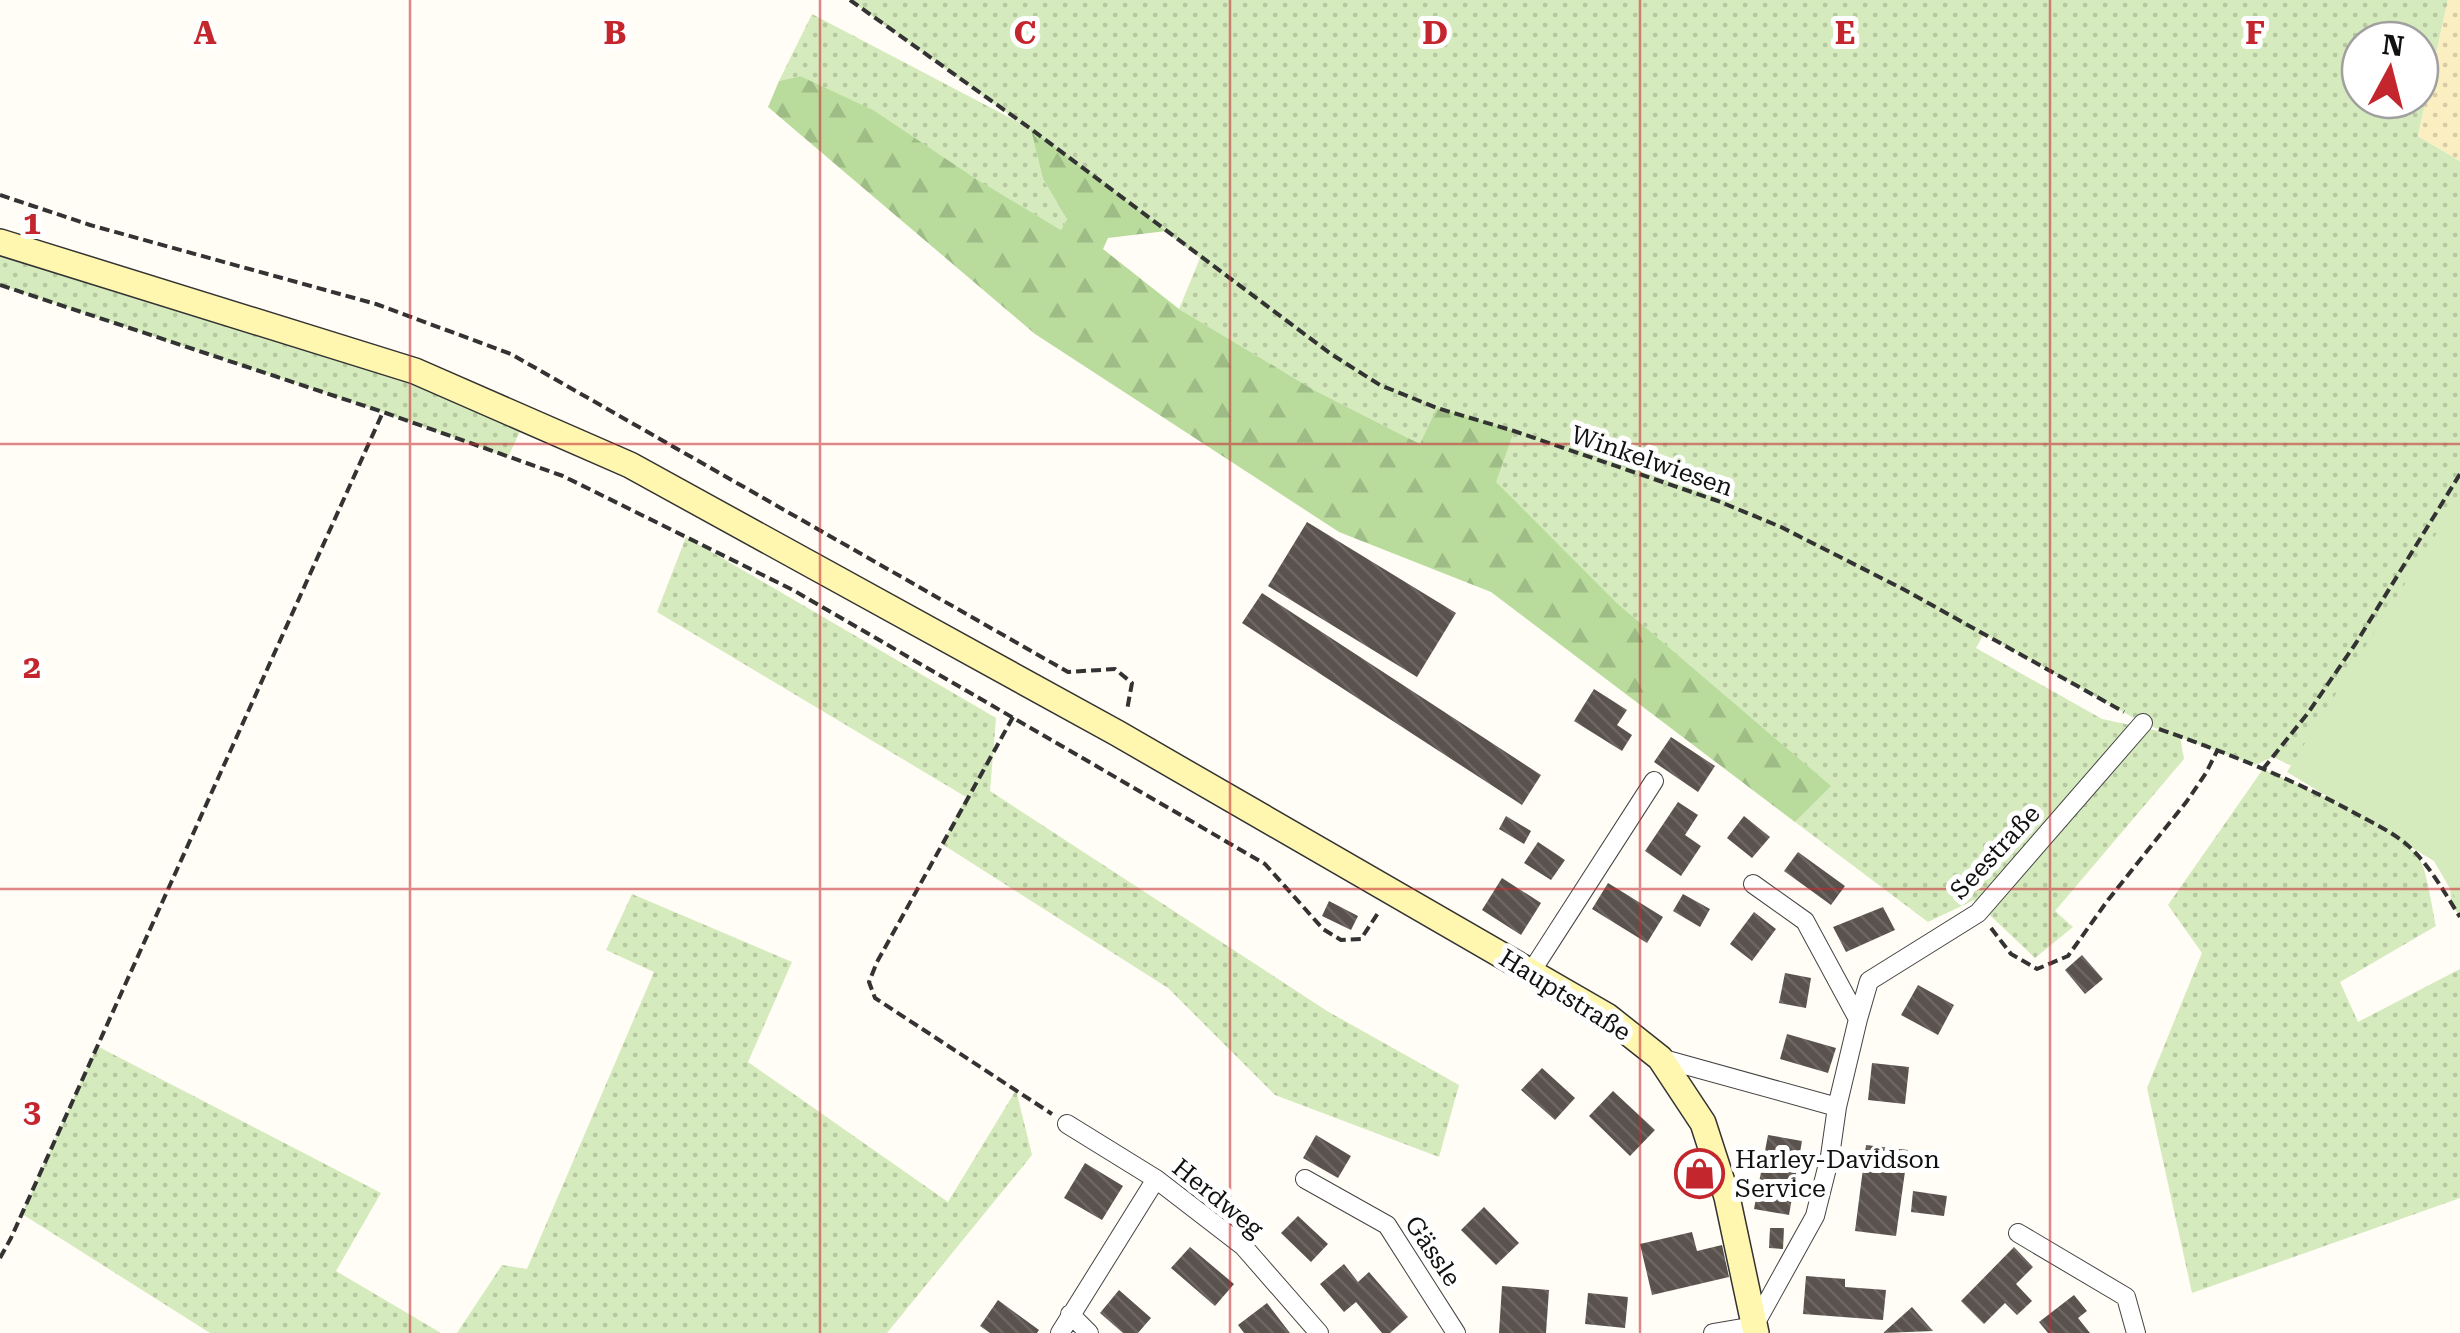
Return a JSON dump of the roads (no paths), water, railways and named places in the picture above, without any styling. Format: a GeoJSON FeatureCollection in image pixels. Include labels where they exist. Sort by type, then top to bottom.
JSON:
{"type":"FeatureCollection","features":[{"type":"Feature","properties":{"kind":"main road","name":"Hauptstraße"},"geometry":{"type":"LineString","coordinates":[[0,242],[415,371],[630,465],[1117,733],[1608,1016],[1660,1058],[1703,1123],[1727,1196],[1755,1329]]}},
{"type":"Feature","properties":{"kind":"street","name":"Seestraße"},"geometry":{"type":"LineString","coordinates":[[1755,1329],[1815,1216],[1830,1156],[1836,1107],[1869,981],[1978,913],[2143,723]]}},
{"type":"Feature","properties":{"kind":"street"},"geometry":{"type":"LineString","coordinates":[[1531,972],[1654,781]]}},
{"type":"Feature","properties":{"kind":"street"},"geometry":{"type":"LineString","coordinates":[[1753,884],[1805,922],[1858,1019]]}},
{"type":"Feature","properties":{"kind":"street"},"geometry":{"type":"LineString","coordinates":[[1660,1058],[1836,1107]]}},
{"type":"Feature","properties":{"kind":"street","name":"Herdweg"},"geometry":{"type":"LineString","coordinates":[[1067,1124],[1156,1179],[1243,1246],[1320,1333]]}},
{"type":"Feature","properties":{"kind":"street"},"geometry":{"type":"LineString","coordinates":[[1060,1333],[1156,1179]]}},
{"type":"Feature","properties":{"kind":"street","name":"Gässle"},"geometry":{"type":"LineString","coordinates":[[1305,1179],[1387,1225],[1456,1333]]}},
{"type":"Feature","properties":{"kind":"street"},"geometry":{"type":"LineString","coordinates":[[2018,1234],[2126,1297],[2136,1333]]}},
{"type":"Feature","properties":{"kind":"street"},"geometry":{"type":"LineString","coordinates":[[1070,1314],[1089,1333]]}},
{"type":"Feature","properties":{"kind":"street"},"geometry":{"type":"LineString","coordinates":[[1713,1333],[1755,1329]]}},
{"type":"Feature","properties":{"kind":"place","name":"Harley-Davidson Service"},"geometry":{"type":"Point","coordinates":[1700,1173]}}]}
